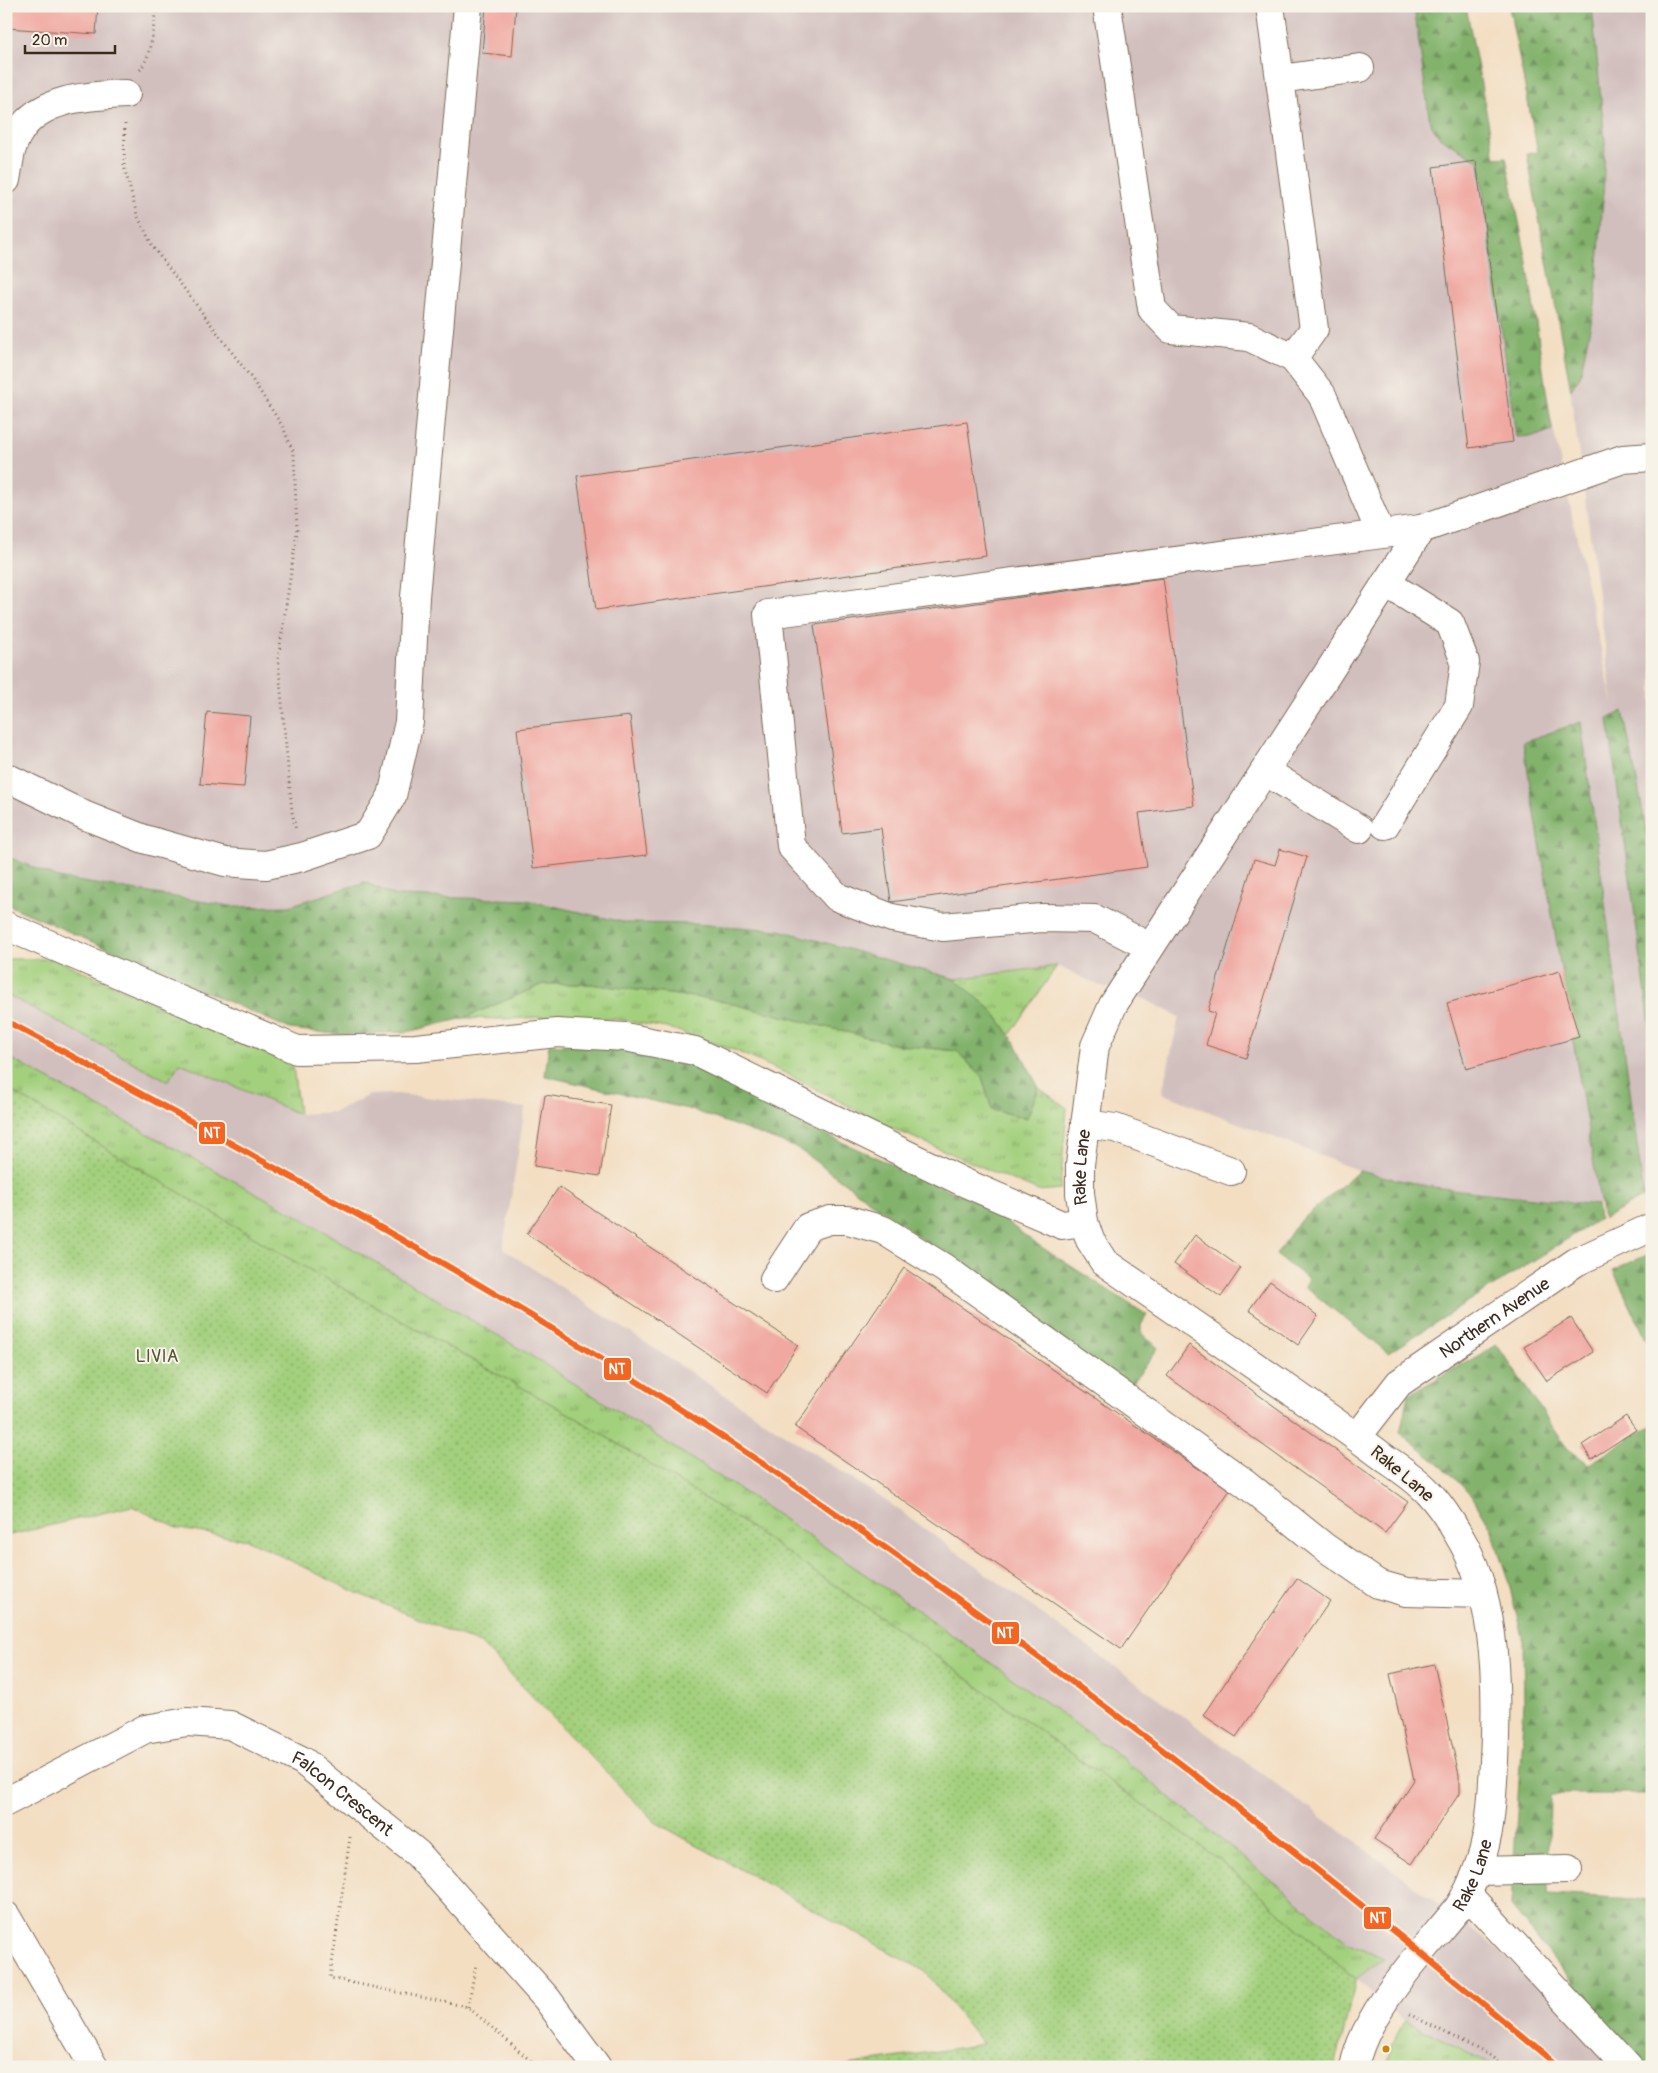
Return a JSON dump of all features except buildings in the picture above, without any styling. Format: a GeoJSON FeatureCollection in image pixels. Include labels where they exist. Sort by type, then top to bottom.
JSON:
{"type":"FeatureCollection","features":[{"type":"Feature","properties":{"kind":"street"},"geometry":{"type":"LineString","coordinates":[[6,777],[86,816],[144,839],[225,862],[266,866],[302,858],[368,835],[392,796],[408,722],[414,597],[468,6]]}},
{"type":"Feature","properties":{"kind":"street"},"geometry":{"type":"LineString","coordinates":[[1107,6],[1152,309],[1171,329],[1249,337],[1293,358],[1322,395],[1381,534]]}},
{"type":"Feature","properties":{"kind":"street"},"geometry":{"type":"LineString","coordinates":[[1270,6],[1314,329],[1293,358]]}},
{"type":"Feature","properties":{"kind":"street"},"geometry":{"type":"LineString","coordinates":[[1280,79],[1360,68]]}},
{"type":"Feature","properties":{"kind":"street"},"geometry":{"type":"LineString","coordinates":[[6,180],[10,155],[20,131],[36,115],[59,103],[87,96],[126,94]]}},
{"type":"Feature","properties":{"kind":"street"},"geometry":{"type":"LineString","coordinates":[[1150,947],[1095,919],[1042,918],[943,927],[892,918],[837,897],[792,846],[768,614],[1421,529],[1623,458],[1652,457]]}},
{"type":"Feature","properties":{"kind":"street","name":"Rake Lane"},"geometry":{"type":"LineString","coordinates":[[1354,2067],[1371,2020],[1467,1891],[1484,1854],[1490,1824],[1496,1670],[1491,1633],[1482,1594],[1470,1557],[1459,1535],[1428,1492],[1357,1437],[1104,1262],[1090,1240],[1084,1222],[1080,1193],[1080,1165],[1095,1046],[1113,1005],[1421,529]]}},
{"type":"Feature","properties":{"kind":"street"},"geometry":{"type":"LineString","coordinates":[[1264,771],[1372,827],[1460,706],[1464,662],[1450,623],[1386,583]]}},
{"type":"Feature","properties":{"kind":"street"},"geometry":{"type":"LineString","coordinates":[[6,926],[297,1050],[416,1048],[557,1033],[625,1037],[695,1051],[972,1186],[1062,1225],[1084,1222]]}},
{"type":"Feature","properties":{"kind":"street"},"geometry":{"type":"LineString","coordinates":[[1085,1124],[1115,1128],[1231,1171]]}},
{"type":"Feature","properties":{"kind":"street"},"geometry":{"type":"LineString","coordinates":[[774,1280],[808,1227],[830,1220],[848,1220],[883,1230],[944,1268],[1245,1483],[1323,1546],[1378,1584],[1406,1592],[1482,1594]]}},
{"type":"Feature","properties":{"kind":"street","name":"Northern Avenue"},"geometry":{"type":"LineString","coordinates":[[1357,1437],[1399,1383],[1576,1262],[1652,1227]]}},
{"type":"Feature","properties":{"kind":"street","name":"Falcon Crescent"},"geometry":{"type":"LineString","coordinates":[[6,1802],[145,1729],[187,1722],[230,1725],[303,1761],[418,1854],[547,2000],[597,2067]]}},
{"type":"Feature","properties":{"kind":"street"},"geometry":{"type":"LineString","coordinates":[[1467,1891],[1568,1869]]}},
{"type":"Feature","properties":{"kind":"street"},"geometry":{"type":"LineString","coordinates":[[1467,1891],[1628,2067]]}},
{"type":"Feature","properties":{"kind":"street"},"geometry":{"type":"LineString","coordinates":[[6,1916],[94,2067]]}},
{"type":"Feature","properties":{"kind":"path"},"geometry":{"type":"LineString","coordinates":[[156,6],[150,46],[144,64],[126,85],[124,166],[137,215],[153,247],[252,379],[283,427],[294,454],[297,532],[278,659],[292,812],[302,858]]}},
{"type":"Feature","properties":{"kind":"path"},"geometry":{"type":"LineString","coordinates":[[356,1802],[330,1978],[468,2007],[532,2064],[557,2067]]}},
{"type":"Feature","properties":{"kind":"path"},"geometry":{"type":"LineString","coordinates":[[468,2007],[484,1928]]}},
{"type":"Feature","properties":{"kind":"path"},"geometry":{"type":"LineString","coordinates":[[1387,1998],[1491,2056],[1503,2067]]}},
{"type":"Feature","properties":{"kind":"shaded area"},"geometry":{"type":"Polygon","coordinates":[[[6,6],[1466,6],[1495,158],[1613,705],[1538,152],[1508,6],[1652,6],[1652,1194],[1597,1205],[1432,1187],[1359,1171],[1162,1093],[1179,1017],[1145,999],[1099,985],[1057,966],[955,979],[780,930],[694,924],[627,923],[527,900],[396,896],[365,882],[289,906],[236,907],[58,878],[6,856],[6,6]]]}},
{"type":"Feature","properties":{"kind":"shaded area"},"geometry":{"type":"Polygon","coordinates":[[[6,959],[293,1066],[299,1114],[334,1112],[369,1095],[397,1094],[525,1108],[503,1249],[892,1505],[1360,1845],[1495,1947],[1631,2067],[1493,2067],[1486,2061],[1404,2021],[1221,1861],[6,1087],[6,959]]]}},
{"type":"Feature","properties":{"kind":"green space"},"geometry":{"type":"Polygon","coordinates":[[[1414,6],[1466,6],[1495,158],[1506,157],[1527,262],[1552,430],[1536,436],[1516,437],[1479,161],[1439,137],[1430,123],[1414,6]]]}},
{"type":"Feature","properties":{"kind":"green space"},"geometry":{"type":"Polygon","coordinates":[[[1509,6],[1592,6],[1605,142],[1603,199],[1595,304],[1580,376],[1571,390],[1527,154],[1538,152],[1509,6]]]}},
{"type":"Feature","properties":{"kind":"green space"},"geometry":{"type":"Polygon","coordinates":[[[1623,711],[1652,858],[1652,1039],[1608,719],[1623,711]]]}},
{"type":"Feature","properties":{"kind":"green space"},"geometry":{"type":"Polygon","coordinates":[[[1581,722],[1644,1197],[1603,1219],[1523,742],[1581,722]]]}},
{"type":"Feature","properties":{"kind":"green space"},"geometry":{"type":"Polygon","coordinates":[[[6,856],[58,878],[236,907],[289,906],[365,882],[396,896],[527,900],[627,923],[694,924],[780,930],[955,979],[993,1011],[1015,1042],[1039,1088],[1027,1118],[992,1110],[982,1077],[957,1051],[899,1045],[717,1000],[590,984],[544,984],[464,1018],[407,1032],[343,1035],[290,1029],[6,904],[6,856]]]}},
{"type":"Feature","properties":{"kind":"green space"},"geometry":{"type":"Polygon","coordinates":[[[6,959],[55,959],[293,1066],[299,1114],[180,1063],[168,1081],[6,994],[6,959]]]}},
{"type":"Feature","properties":{"kind":"green space"},"geometry":{"type":"Polygon","coordinates":[[[1057,966],[1010,1035],[993,1011],[955,979],[1057,966]]]}},
{"type":"Feature","properties":{"kind":"green space"},"geometry":{"type":"Polygon","coordinates":[[[544,984],[590,984],[717,1000],[899,1045],[957,1051],[982,1077],[992,1110],[1026,1118],[1039,1088],[1067,1108],[1060,1189],[1038,1191],[889,1127],[785,1073],[734,1050],[672,1029],[615,1019],[565,1016],[502,1019],[464,1018],[544,984]]]}},
{"type":"Feature","properties":{"kind":"green space"},"geometry":{"type":"Polygon","coordinates":[[[549,1044],[630,1049],[693,1064],[790,1119],[987,1207],[1035,1243],[1147,1315],[1141,1325],[1141,1332],[1158,1348],[1128,1390],[797,1148],[692,1110],[545,1076],[549,1044]]]}},
{"type":"Feature","properties":{"kind":"green space"},"geometry":{"type":"Polygon","coordinates":[[[6,1056],[298,1216],[530,1355],[745,1493],[910,1605],[1113,1751],[1347,1942],[1383,1958],[1356,1979],[1221,1861],[898,1629],[742,1522],[573,1416],[283,1255],[6,1088],[6,1056]]]}},
{"type":"Feature","properties":{"kind":"green space","name":"LIVIA"},"geometry":{"type":"Polygon","coordinates":[[[6,1088],[283,1255],[573,1416],[742,1522],[898,1629],[1221,1861],[1356,1979],[1335,2067],[1183,2067],[1140,2057],[1137,2067],[835,2067],[983,2044],[926,1972],[655,1822],[482,1645],[357,1593],[248,1540],[179,1529],[132,1506],[6,1536],[6,1088]]]}},
{"type":"Feature","properties":{"kind":"green space"},"geometry":{"type":"Polygon","coordinates":[[[1359,1171],[1432,1187],[1597,1205],[1599,1219],[1388,1353],[1304,1286],[1308,1279],[1276,1255],[1297,1224],[1359,1171]]]}},
{"type":"Feature","properties":{"kind":"green space"},"geometry":{"type":"Polygon","coordinates":[[[1652,1253],[1652,1351],[1613,1270],[1652,1253]]]}},
{"type":"Feature","properties":{"kind":"green space"},"geometry":{"type":"Polygon","coordinates":[[[1497,1345],[1567,1448],[1589,1464],[1652,1425],[1652,1794],[1550,1794],[1548,1894],[1652,1900],[1652,2067],[1640,2067],[1511,1906],[1524,1703],[1523,1641],[1508,1580],[1491,1528],[1474,1499],[1450,1473],[1400,1433],[1408,1395],[1497,1345]]]}},
{"type":"Feature","properties":{"kind":"green space"},"geometry":{"type":"Polygon","coordinates":[[[1404,2021],[1486,2061],[1493,2067],[1386,2067],[1394,2041],[1404,2021]]]}},
{"type":"Feature","properties":{"kind":"transit line","name":"NT"},"geometry":{"type":"LineString","coordinates":[[6,1021],[242,1150],[464,1275],[668,1401],[778,1474],[1020,1644],[1177,1761],[1408,1942],[1559,2067]]}}]}
